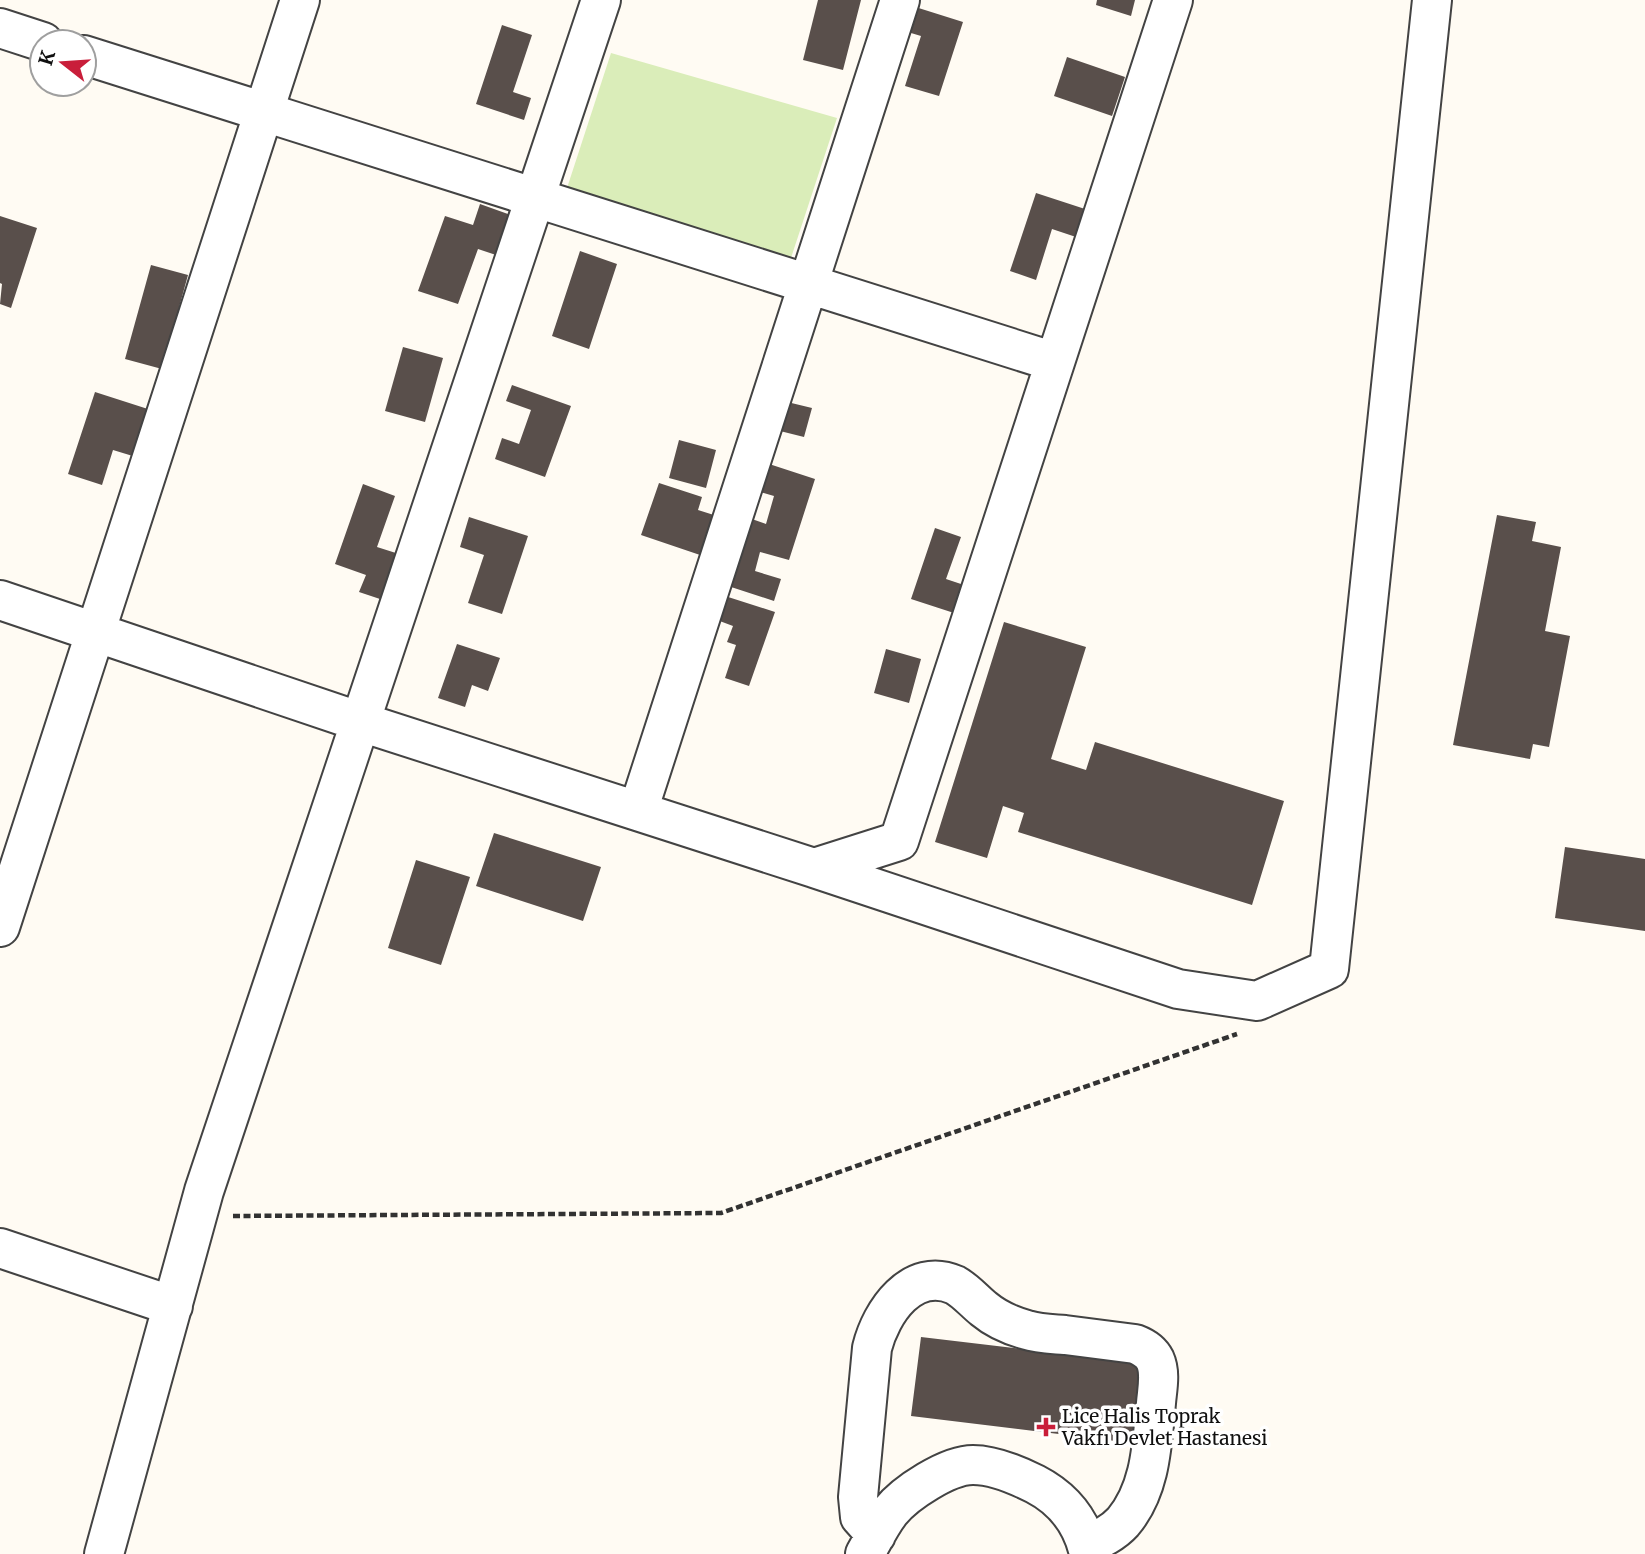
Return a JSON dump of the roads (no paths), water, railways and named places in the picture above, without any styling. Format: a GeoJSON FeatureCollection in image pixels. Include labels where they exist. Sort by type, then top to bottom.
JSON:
{"type":"FeatureCollection","features":[{"type":"Feature","properties":{"kind":"street"},"geometry":{"type":"LineString","coordinates":[[0,8],[3,0]]}},
{"type":"Feature","properties":{"kind":"street"},"geometry":{"type":"LineString","coordinates":[[0,927],[300,0]]}},
{"type":"Feature","properties":{"kind":"street"},"geometry":{"type":"LineString","coordinates":[[104,1554],[197,1217],[601,0]]}},
{"type":"Feature","properties":{"kind":"street"},"geometry":{"type":"LineString","coordinates":[[638,811],[900,0]]}},
{"type":"Feature","properties":{"kind":"street"},"geometry":{"type":"LineString","coordinates":[[814,868],[899,841],[1173,0]]}},
{"type":"Feature","properties":{"kind":"street"},"geometry":{"type":"LineString","coordinates":[[0,600],[361,722],[1178,989],[1257,1001],[1329,969],[1432,0]]}},
{"type":"Feature","properties":{"kind":"street"},"geometry":{"type":"LineString","coordinates":[[0,28],[28,37]]}},
{"type":"Feature","properties":{"kind":"street"},"geometry":{"type":"LineString","coordinates":[[98,60],[1055,362]]}},
{"type":"Feature","properties":{"kind":"street"},"geometry":{"type":"LineString","coordinates":[[0,1248],[173,1306]]}},
{"type":"Feature","properties":{"kind":"street"},"geometry":{"type":"LineString","coordinates":[[931,1281],[955,1286],[986,1311],[1007,1323],[1029,1331],[1135,1344],[1144,1348],[1156,1362],[1158,1381],[1151,1457],[1141,1490],[1123,1522],[1088,1550],[1072,1514],[1061,1500],[1004,1471],[971,1465],[951,1471],[916,1489],[890,1512],[871,1545],[860,1517],[858,1497],[873,1348],[876,1332],[892,1304],[904,1292],[917,1284],[931,1281]]}},
{"type":"Feature","properties":{"kind":"place","name":"Lice Halis Toprak Vakfı Devlet Hastanesi"},"geometry":{"type":"Point","coordinates":[1046,1427]}}]}
